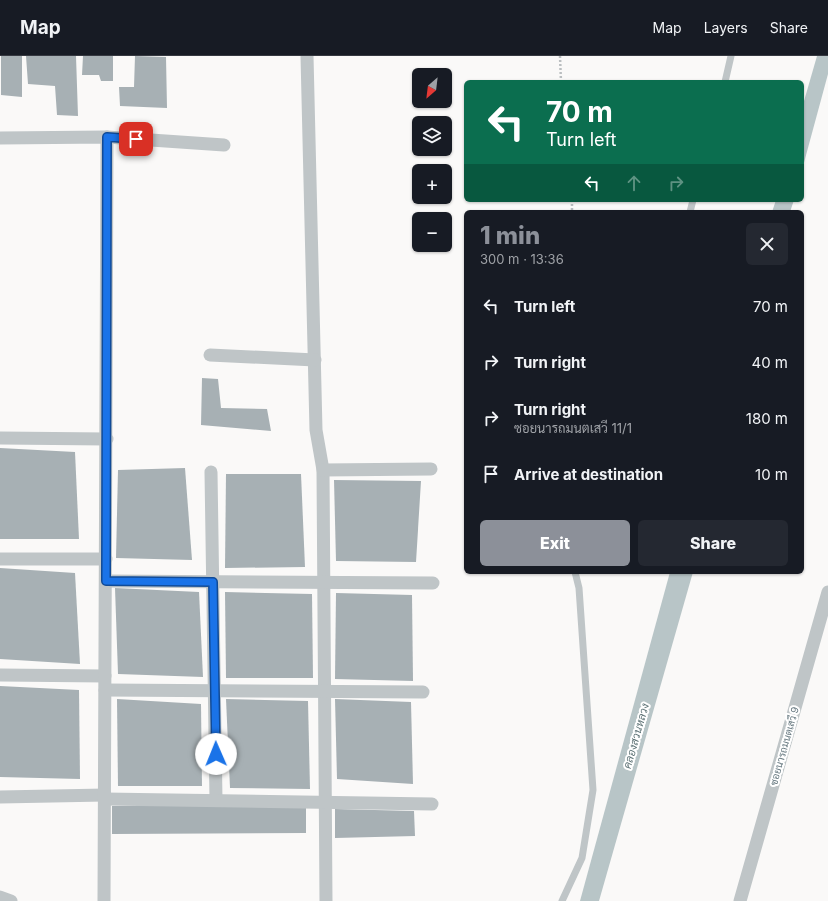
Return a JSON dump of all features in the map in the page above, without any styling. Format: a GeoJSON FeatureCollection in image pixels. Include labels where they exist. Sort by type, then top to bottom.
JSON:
{"type":"FeatureCollection","features":[{"type":"Feature","properties":{"kind":"street"},"geometry":{"type":"LineString","coordinates":[[308,56],[316,430],[323,470],[326,901]]}},
{"type":"Feature","properties":{"kind":"street"},"geometry":{"type":"LineString","coordinates":[[104,901],[107,137]]}},
{"type":"Feature","properties":{"kind":"street"},"geometry":{"type":"LineString","coordinates":[[0,138],[107,137],[224,145]]}},
{"type":"Feature","properties":{"kind":"street"},"geometry":{"type":"LineString","coordinates":[[210,355],[315,360]]}},
{"type":"Feature","properties":{"kind":"street"},"geometry":{"type":"LineString","coordinates":[[0,438],[106,439]]}},
{"type":"Feature","properties":{"kind":"street"},"geometry":{"type":"LineString","coordinates":[[323,470],[431,469]]}},
{"type":"Feature","properties":{"kind":"street"},"geometry":{"type":"LineString","coordinates":[[211,472],[216,800]]}},
{"type":"Feature","properties":{"kind":"street"},"geometry":{"type":"LineString","coordinates":[[0,559],[106,559]]}},
{"type":"Feature","properties":{"kind":"street"},"geometry":{"type":"LineString","coordinates":[[106,581],[433,583]]}},
{"type":"Feature","properties":{"kind":"street","name":"ซอยนารถมนตเสวี 9"},"geometry":{"type":"LineString","coordinates":[[740,901],[828,592]]}},
{"type":"Feature","properties":{"kind":"street"},"geometry":{"type":"LineString","coordinates":[[0,675],[105,676]]}},
{"type":"Feature","properties":{"kind":"street"},"geometry":{"type":"LineString","coordinates":[[105,690],[423,692]]}},
{"type":"Feature","properties":{"kind":"street"},"geometry":{"type":"LineString","coordinates":[[0,797],[105,797],[432,804]]}},
{"type":"Feature","properties":{"kind":"street"},"geometry":{"type":"LineString","coordinates":[[0,897],[10,901]]}},
{"type":"Feature","properties":{"kind":"lane"},"geometry":{"type":"LineString","coordinates":[[725,80],[731,56]]}},
{"type":"Feature","properties":{"kind":"lane"},"geometry":{"type":"LineString","coordinates":[[562,901],[582,858],[593,790],[579,588],[576,574]]}},
{"type":"Feature","properties":{"kind":"path"},"geometry":{"type":"LineString","coordinates":[[560,56],[561,80]]}},
{"type":"Feature","properties":{"kind":"water"},"geometry":{"type":"Polygon","coordinates":[[[817,56],[828,56],[828,74],[804,163],[804,101],[817,56]]]}},
{"type":"Feature","properties":{"kind":"water"},"geometry":{"type":"Polygon","coordinates":[[[775,202],[793,202],[791,210],[773,210],[775,202]]]}},
{"type":"Feature","properties":{"kind":"water","name":"คลองสวนหลวง"},"geometry":{"type":"Polygon","coordinates":[[[669,574],[692,574],[599,901],[580,901],[669,574]]]}},
{"type":"Feature","properties":{"kind":"building"},"geometry":{"type":"Polygon","coordinates":[[[1,56],[22,56],[22,97],[1,95],[1,56]]]}},
{"type":"Feature","properties":{"kind":"building"},"geometry":{"type":"Polygon","coordinates":[[[26,56],[76,56],[78,116],[57,115],[55,86],[28,84],[26,56]]]}},
{"type":"Feature","properties":{"kind":"building"},"geometry":{"type":"Polygon","coordinates":[[[83,56],[113,56],[113,81],[101,81],[99,75],[82,75],[83,56]]]}},
{"type":"Feature","properties":{"kind":"building"},"geometry":{"type":"Polygon","coordinates":[[[135,56],[166,57],[167,108],[120,106],[119,87],[134,87],[135,56]]]}},
{"type":"Feature","properties":{"kind":"building"},"geometry":{"type":"Polygon","coordinates":[[[202,378],[218,379],[221,408],[267,409],[271,431],[201,425],[202,378]]]}},
{"type":"Feature","properties":{"kind":"building"},"geometry":{"type":"Polygon","coordinates":[[[0,448],[75,452],[79,539],[0,539],[0,448]]]}},
{"type":"Feature","properties":{"kind":"building"},"geometry":{"type":"Polygon","coordinates":[[[185,468],[192,560],[116,558],[118,470],[185,468]]]}},
{"type":"Feature","properties":{"kind":"building"},"geometry":{"type":"Polygon","coordinates":[[[226,474],[301,474],[305,567],[225,568],[226,474]]]}},
{"type":"Feature","properties":{"kind":"building"},"geometry":{"type":"Polygon","coordinates":[[[334,480],[421,481],[416,562],[336,561],[334,480]]]}},
{"type":"Feature","properties":{"kind":"building"},"geometry":{"type":"Polygon","coordinates":[[[0,568],[75,573],[80,664],[0,659],[0,568]]]}},
{"type":"Feature","properties":{"kind":"building"},"geometry":{"type":"Polygon","coordinates":[[[115,588],[199,592],[203,677],[118,674],[115,588]]]}},
{"type":"Feature","properties":{"kind":"building"},"geometry":{"type":"Polygon","coordinates":[[[225,592],[312,594],[313,678],[226,678],[225,592]]]}},
{"type":"Feature","properties":{"kind":"building"},"geometry":{"type":"Polygon","coordinates":[[[336,593],[412,595],[413,681],[335,679],[336,593]]]}},
{"type":"Feature","properties":{"kind":"building"},"geometry":{"type":"Polygon","coordinates":[[[0,686],[79,690],[80,779],[0,777],[0,686]]]}},
{"type":"Feature","properties":{"kind":"building"},"geometry":{"type":"Polygon","coordinates":[[[117,699],[201,704],[202,786],[118,786],[117,699]]]}},
{"type":"Feature","properties":{"kind":"building"},"geometry":{"type":"Polygon","coordinates":[[[226,699],[308,701],[310,789],[230,788],[226,699]]]}},
{"type":"Feature","properties":{"kind":"building"},"geometry":{"type":"Polygon","coordinates":[[[335,699],[411,702],[413,784],[337,779],[335,699]]]}},
{"type":"Feature","properties":{"kind":"building"},"geometry":{"type":"Polygon","coordinates":[[[306,805],[306,833],[112,834],[112,806],[306,805]]]}},
{"type":"Feature","properties":{"kind":"building"},"geometry":{"type":"Polygon","coordinates":[[[335,809],[414,811],[415,836],[335,838],[335,809]]]}},
{"type":"Feature","properties":{"kind":"route"},"geometry":{"type":"LineString","coordinates":[[136,139],[107,137],[106,581],[213,582],[216,754]]}}]}
